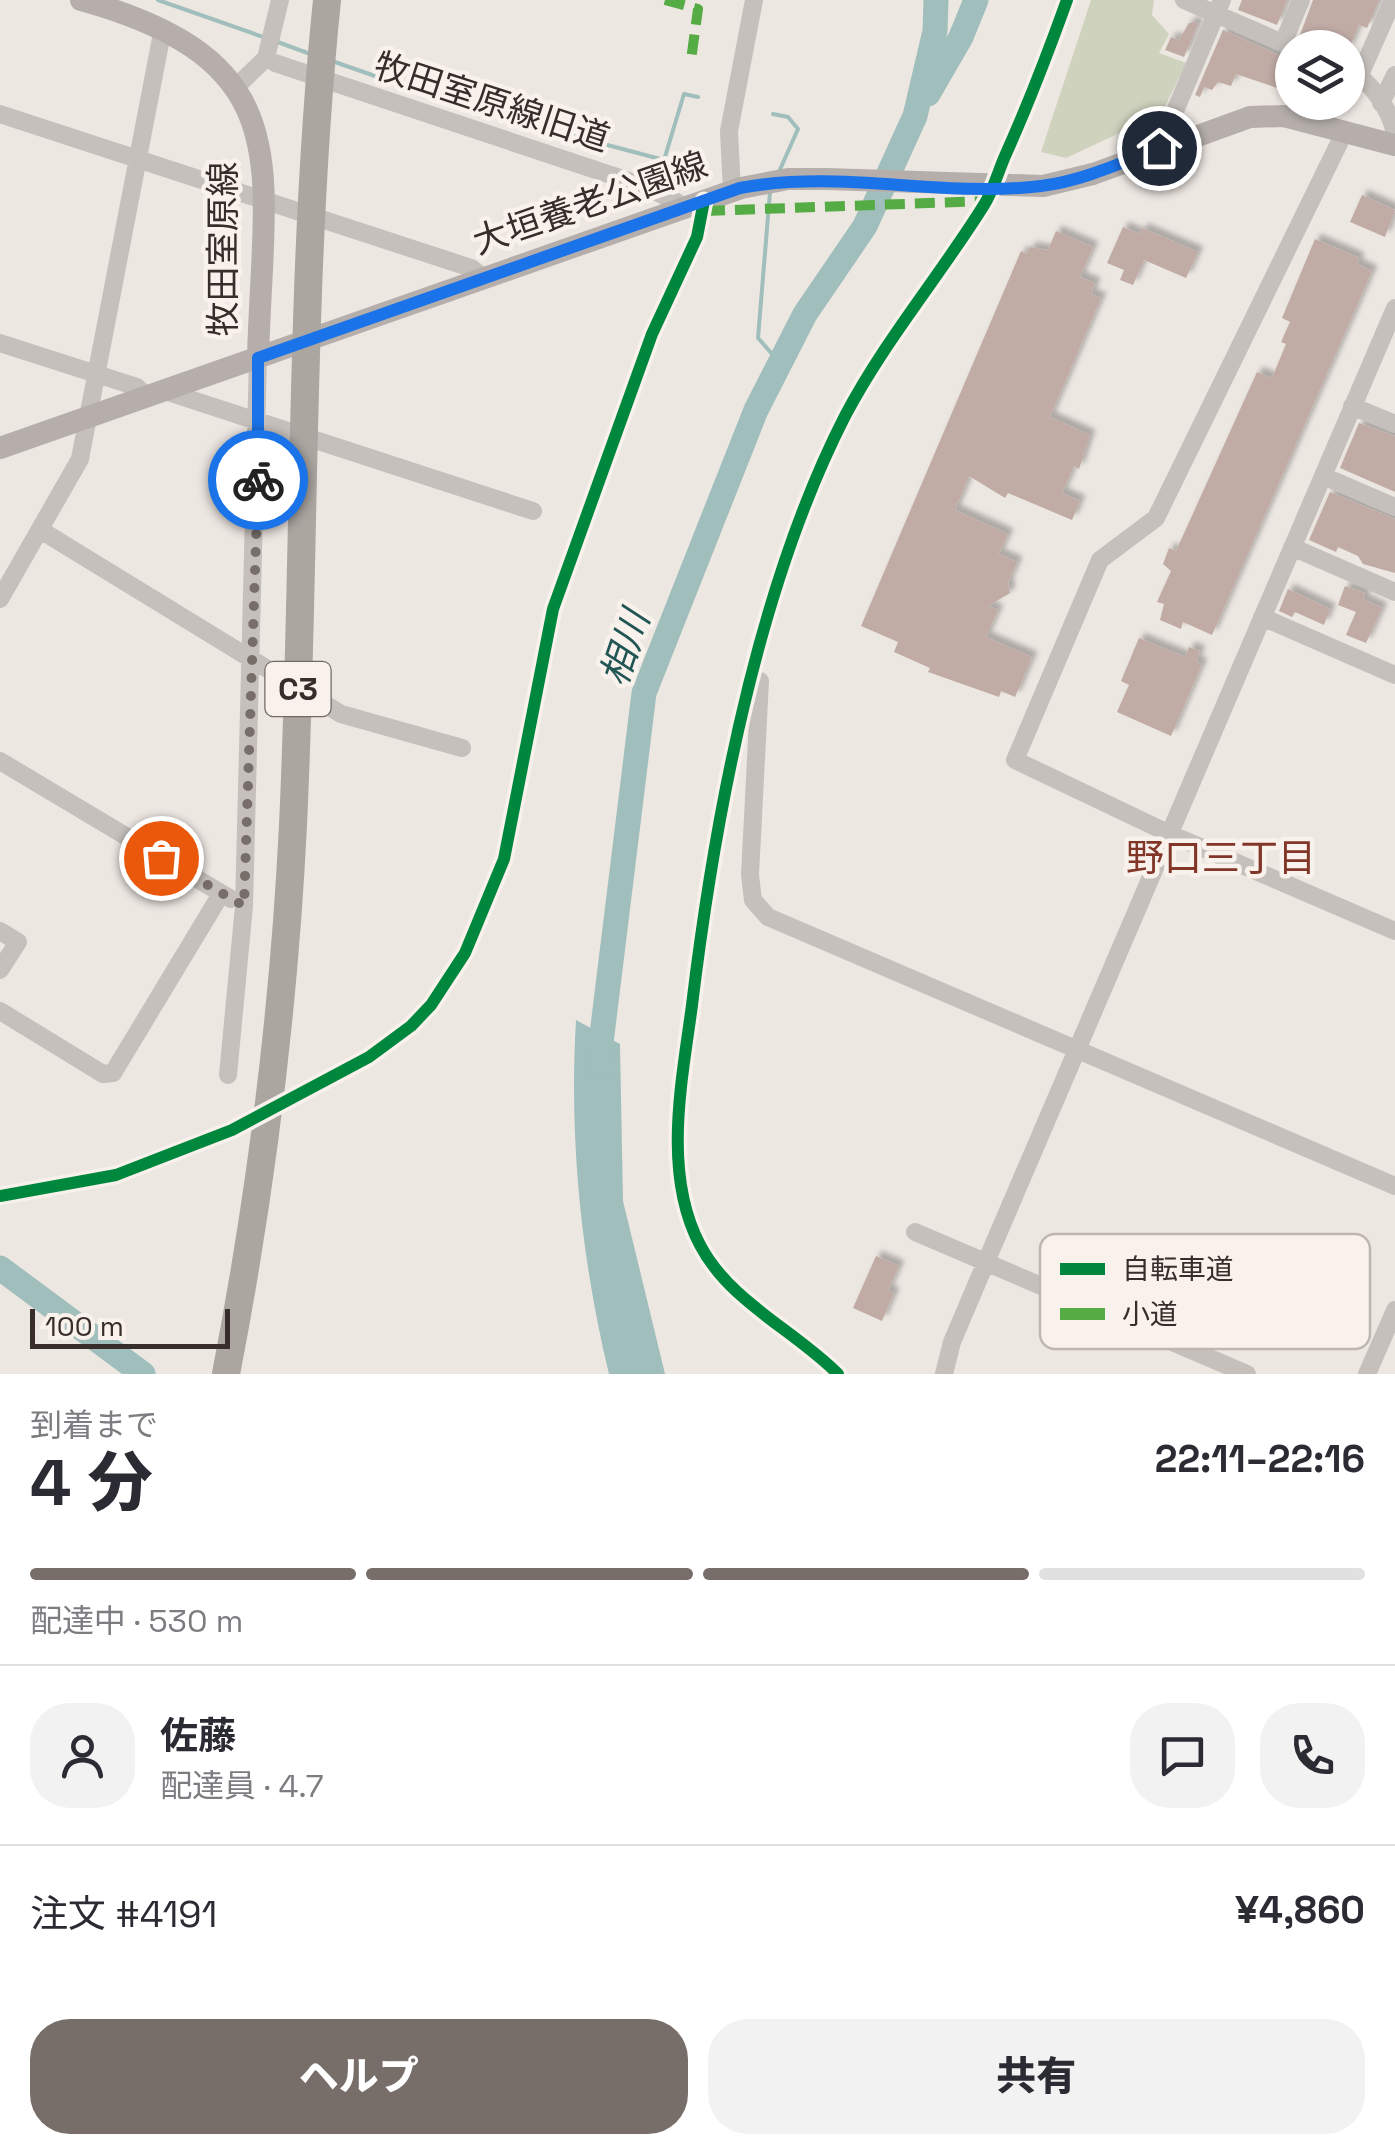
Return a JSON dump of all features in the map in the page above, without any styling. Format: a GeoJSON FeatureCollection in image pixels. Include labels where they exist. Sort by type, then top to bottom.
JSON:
{"type":"FeatureCollection","features":[{"type":"Feature","properties":{"kind":"highway","name":"C3"},"geometry":{"type":"LineString","coordinates":[[226,1374],[263,1145],[286,930],[297,720],[313,150],[328,0]]}},
{"type":"Feature","properties":{"kind":"main road","name":"牧田室原線"},"geometry":{"type":"LineString","coordinates":[[81,0],[163,28],[198,49],[236,86],[262,158],[258,358]]}},
{"type":"Feature","properties":{"kind":"main road","name":"大垣養老公園線"},"geometry":{"type":"LineString","coordinates":[[0,448],[736,189],[808,179],[1042,186],[1093,174],[1250,116],[1284,116],[1395,145]]}},
{"type":"Feature","properties":{"kind":"street"},"geometry":{"type":"LineString","coordinates":[[236,86],[273,56],[280,0]]}},
{"type":"Feature","properties":{"kind":"street"},"geometry":{"type":"LineString","coordinates":[[736,189],[729,131],[754,0]]}},
{"type":"Feature","properties":{"kind":"street"},"geometry":{"type":"LineString","coordinates":[[838,1374],[815,1350],[720,1278],[684,1209],[679,1183],[681,1091],[703,912],[724,791],[791,549],[844,417],[883,347],[986,203],[988,187],[1068,0]]}},
{"type":"Feature","properties":{"kind":"street"},"geometry":{"type":"LineString","coordinates":[[1184,0],[1219,7],[1275,38]]}},
{"type":"Feature","properties":{"kind":"street"},"geometry":{"type":"LineString","coordinates":[[1292,30],[1301,0]]}},
{"type":"Feature","properties":{"kind":"street"},"geometry":{"type":"LineString","coordinates":[[1365,52],[1394,0]]}},
{"type":"Feature","properties":{"kind":"street"},"geometry":{"type":"LineString","coordinates":[[1175,111],[1219,7]]}},
{"type":"Feature","properties":{"kind":"street"},"geometry":{"type":"LineString","coordinates":[[0,599],[42,532],[80,459],[163,28]]}},
{"type":"Feature","properties":{"kind":"street","name":"牧田室原線旧道"},"geometry":{"type":"LineString","coordinates":[[273,56],[695,204]]}},
{"type":"Feature","properties":{"kind":"street"},"geometry":{"type":"LineString","coordinates":[[1381,104],[1395,75]]}},
{"type":"Feature","properties":{"kind":"street"},"geometry":{"type":"LineString","coordinates":[[1365,85],[1381,104],[1395,134]]}},
{"type":"Feature","properties":{"kind":"street"},"geometry":{"type":"LineString","coordinates":[[0,114],[470,268],[484,278]]}},
{"type":"Feature","properties":{"kind":"street"},"geometry":{"type":"LineString","coordinates":[[1345,131],[1156,518],[1100,560],[1015,760],[1170,834],[1395,931]]}},
{"type":"Feature","properties":{"kind":"street"},"geometry":{"type":"LineString","coordinates":[[0,1196],[116,1175],[232,1130],[369,1058],[431,1005],[466,954],[504,859],[553,610],[652,334],[697,237],[695,204]]}},
{"type":"Feature","properties":{"kind":"street"},"geometry":{"type":"LineString","coordinates":[[944,1374],[952,1342],[1395,308]]}},
{"type":"Feature","properties":{"kind":"street"},"geometry":{"type":"LineString","coordinates":[[0,343],[532,511]]}},
{"type":"Feature","properties":{"kind":"street"},"geometry":{"type":"LineString","coordinates":[[228,1074],[244,906],[260,424],[258,358]]}},
{"type":"Feature","properties":{"kind":"street"},"geometry":{"type":"LineString","coordinates":[[1352,406],[1395,424]]}},
{"type":"Feature","properties":{"kind":"street"},"geometry":{"type":"LineString","coordinates":[[1324,476],[1395,507]]}},
{"type":"Feature","properties":{"kind":"street"},"geometry":{"type":"LineString","coordinates":[[42,532],[341,714],[462,748]]}},
{"type":"Feature","properties":{"kind":"street"},"geometry":{"type":"LineString","coordinates":[[1292,547],[1395,592]]}},
{"type":"Feature","properties":{"kind":"street"},"geometry":{"type":"LineString","coordinates":[[1262,617],[1395,675]]}},
{"type":"Feature","properties":{"kind":"street"},"geometry":{"type":"LineString","coordinates":[[754,672],[760,683],[750,876],[753,900],[768,917],[1395,1186]]}},
{"type":"Feature","properties":{"kind":"street"},"geometry":{"type":"LineString","coordinates":[[0,761],[244,906]]}},
{"type":"Feature","properties":{"kind":"street"},"geometry":{"type":"LineString","coordinates":[[0,1011],[104,1074],[113,1073],[221,894]]}},
{"type":"Feature","properties":{"kind":"street"},"geometry":{"type":"LineString","coordinates":[[0,931],[18,942],[0,970]]}},
{"type":"Feature","properties":{"kind":"street"},"geometry":{"type":"LineString","coordinates":[[916,1232],[1040,1285]]}},
{"type":"Feature","properties":{"kind":"street"},"geometry":{"type":"LineString","coordinates":[[1367,1374],[1395,1310]]}},
{"type":"Feature","properties":{"kind":"street"},"geometry":{"type":"LineString","coordinates":[[1189,1349],[1247,1374]]}},
{"type":"Feature","properties":{"kind":"green space"},"geometry":{"type":"Polygon","coordinates":[[[1091,0],[1154,0],[1152,15],[1169,34],[1159,53],[1186,63],[1162,113],[1066,158],[1041,152],[1091,0]]]}},
{"type":"Feature","properties":{"kind":"water"},"geometry":{"type":"Polygon","coordinates":[[[576,1020],[620,1044],[623,1201],[665,1374],[609,1374],[579,1198],[574,1109],[576,1020]]]}},
{"type":"Feature","properties":{"kind":"building"},"geometry":{"type":"Polygon","coordinates":[[[1242,0],[1287,0],[1277,25],[1238,10],[1242,0]]]}},
{"type":"Feature","properties":{"kind":"building"},"geometry":{"type":"Polygon","coordinates":[[[1313,0],[1379,0],[1367,28],[1359,25],[1357,30],[1302,30],[1313,0]]]}},
{"type":"Feature","properties":{"kind":"building"},"geometry":{"type":"Polygon","coordinates":[[[1189,23],[1198,24],[1184,57],[1165,50],[1171,37],[1179,40],[1189,23]]]}},
{"type":"Feature","properties":{"kind":"building"},"geometry":{"type":"Polygon","coordinates":[[[1223,30],[1275,53],[1275,87],[1236,74],[1231,86],[1218,82],[1212,90],[1204,87],[1200,97],[1195,95],[1223,30]]]}},
{"type":"Feature","properties":{"kind":"building"},"geometry":{"type":"Polygon","coordinates":[[[1362,195],[1395,210],[1385,237],[1350,222],[1362,195]]]}},
{"type":"Feature","properties":{"kind":"building"},"geometry":{"type":"Polygon","coordinates":[[[1123,227],[1140,234],[1142,228],[1198,252],[1186,278],[1144,260],[1133,285],[1120,280],[1124,270],[1107,263],[1123,227]]]}},
{"type":"Feature","properties":{"kind":"building"},"geometry":{"type":"Polygon","coordinates":[[[1056,231],[1093,247],[1080,277],[1095,283],[1091,294],[1101,298],[1050,417],[1090,435],[1079,469],[1074,466],[1062,493],[1080,501],[1072,520],[1008,493],[1005,498],[969,476],[955,510],[1008,534],[999,554],[1017,562],[1008,583],[1010,593],[988,606],[998,610],[986,637],[1032,657],[1015,697],[1001,691],[999,697],[928,672],[930,668],[894,652],[898,642],[861,626],[1021,251],[1027,254],[1030,247],[1048,250],[1056,231]]]}},
{"type":"Feature","properties":{"kind":"building"},"geometry":{"type":"Polygon","coordinates":[[[1315,239],[1359,258],[1357,264],[1372,271],[1212,635],[1183,622],[1181,629],[1160,620],[1164,604],[1157,602],[1171,571],[1163,564],[1169,548],[1176,551],[1257,372],[1272,378],[1290,322],[1282,318],[1315,239]]]}},
{"type":"Feature","properties":{"kind":"building"},"geometry":{"type":"Polygon","coordinates":[[[1359,423],[1395,436],[1395,492],[1340,468],[1359,423]]]}},
{"type":"Feature","properties":{"kind":"building"},"geometry":{"type":"Polygon","coordinates":[[[1330,492],[1395,519],[1395,573],[1363,564],[1358,556],[1338,547],[1336,552],[1309,540],[1330,492]]]}},
{"type":"Feature","properties":{"kind":"building"},"geometry":{"type":"Polygon","coordinates":[[[1345,586],[1365,593],[1363,599],[1382,608],[1366,643],[1346,635],[1356,612],[1338,605],[1345,586]]]}},
{"type":"Feature","properties":{"kind":"building"},"geometry":{"type":"Polygon","coordinates":[[[1288,589],[1330,609],[1324,625],[1295,612],[1292,617],[1279,611],[1288,589]]]}},
{"type":"Feature","properties":{"kind":"building"},"geometry":{"type":"Polygon","coordinates":[[[1139,638],[1185,657],[1189,647],[1200,651],[1196,661],[1202,664],[1171,736],[1117,712],[1129,685],[1121,681],[1139,638]]]}},
{"type":"Feature","properties":{"kind":"building"},"geometry":{"type":"Polygon","coordinates":[[[876,1256],[899,1266],[888,1290],[894,1293],[882,1321],[853,1308],[876,1256]]]}},
{"type":"Feature","properties":{"kind":"waterway"},"geometry":{"type":"LineString","coordinates":[[158,0],[266,38]]}},
{"type":"Feature","properties":{"kind":"waterway","name":"相川"},"geometry":{"type":"LineString","coordinates":[[598,1067],[644,693],[756,410],[805,314],[865,226],[915,116],[935,31],[936,0]]}},
{"type":"Feature","properties":{"kind":"waterway"},"geometry":{"type":"LineString","coordinates":[[928,94],[961,37],[976,0]]}},
{"type":"Feature","properties":{"kind":"waterway"},"geometry":{"type":"LineString","coordinates":[[275,41],[313,55]]}},
{"type":"Feature","properties":{"kind":"waterway"},"geometry":{"type":"LineString","coordinates":[[332,61],[464,107],[664,160],[684,94],[698,97]]}},
{"type":"Feature","properties":{"kind":"waterway"},"geometry":{"type":"LineString","coordinates":[[773,114],[788,117],[798,129],[778,174]]}},
{"type":"Feature","properties":{"kind":"waterway"},"geometry":{"type":"LineString","coordinates":[[770,192],[758,338],[780,363]]}},
{"type":"Feature","properties":{"kind":"waterway"},"geometry":{"type":"LineString","coordinates":[[0,1268],[143,1374]]}},
{"type":"Feature","properties":{"kind":"marked path"},"geometry":{"type":"LineString","coordinates":[[665,0],[698,9],[691,60]]}},
{"type":"Feature","properties":{"kind":"marked path"},"geometry":{"type":"LineString","coordinates":[[705,211],[986,201]]}},
{"type":"Feature","properties":{"kind":"cycle path"},"geometry":{"type":"LineString","coordinates":[[838,1374],[728,1283],[700,1245],[688,1217],[678,1157],[680,1095],[713,857],[744,703],[764,627],[814,482],[861,388],[987,200],[1067,0]]}},
{"type":"Feature","properties":{"kind":"cycle path"},"geometry":{"type":"LineString","coordinates":[[0,1196],[116,1175],[232,1130],[369,1057],[411,1026],[431,1005],[465,953],[504,859],[553,609],[652,334],[697,237],[704,201]]}},
{"type":"Feature","properties":{"kind":"way so far"},"geometry":{"type":"LineString","coordinates":[[161,858],[244,906],[258,480]]}},
{"type":"Feature","properties":{"kind":"district","name":"野口三丁目"},"geometry":{"type":"Point","coordinates":[1221,858]}},
{"type":"Feature","properties":{"kind":"route"},"geometry":{"type":"LineString","coordinates":[[258,480],[258,358],[358,321],[740,188],[788,179],[992,188],[1042,186],[1093,174],[1159,148]]}}]}
